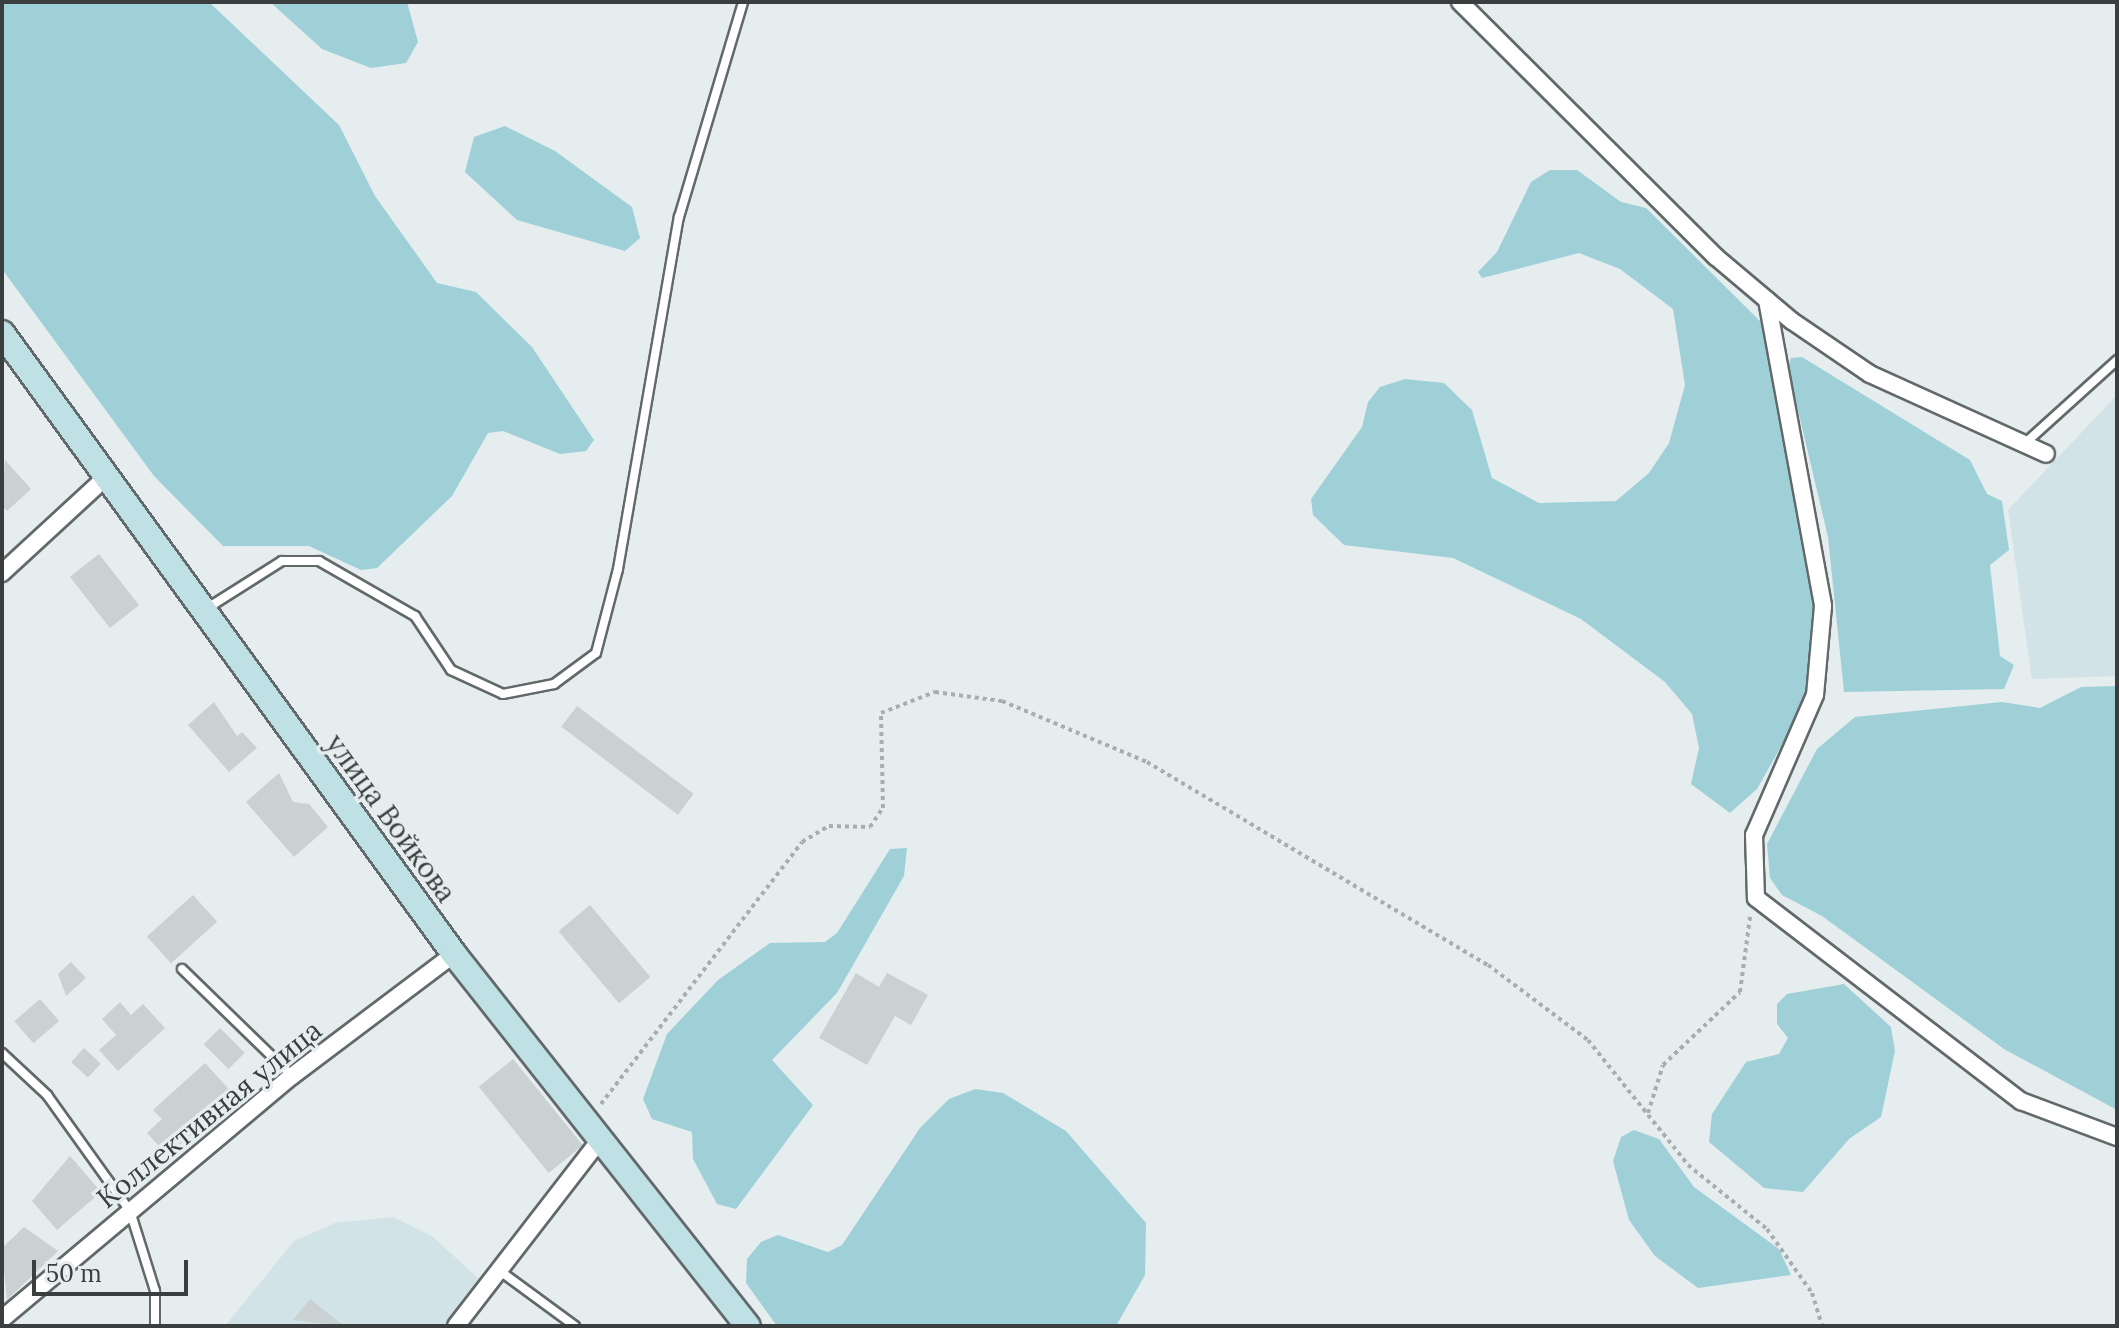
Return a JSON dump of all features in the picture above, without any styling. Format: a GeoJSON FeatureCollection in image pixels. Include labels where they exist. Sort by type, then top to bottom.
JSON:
{"type":"FeatureCollection","features":[{"type":"Feature","properties":{"kind":"street"},"geometry":{"type":"LineString","coordinates":[[1460,2],[1767,300],[1870,374],[2046,454]]}},
{"type":"Feature","properties":{"kind":"street"},"geometry":{"type":"LineString","coordinates":[[1767,300],[1823,606],[1815,695],[1756,826],[1756,898],[2021,1101],[2117,1137]]}},
{"type":"Feature","properties":{"kind":"street","name":"улица Войкова"},"geometry":{"type":"LineString","coordinates":[[2,333],[454,954],[592,1133],[748,1326]]}},
{"type":"Feature","properties":{"kind":"street"},"geometry":{"type":"LineString","coordinates":[[2,573],[106,477]]}},
{"type":"Feature","properties":{"kind":"street","name":"Коллективная улица"},"geometry":{"type":"LineString","coordinates":[[2,1319],[292,1076],[454,954]]}},
{"type":"Feature","properties":{"kind":"street"},"geometry":{"type":"LineString","coordinates":[[456,1326],[500,1271],[592,1133]]}},
{"type":"Feature","properties":{"kind":"lane"},"geometry":{"type":"LineString","coordinates":[[203,611],[282,561],[319,561],[415,616],[451,670],[503,694],[554,684],[596,653],[618,569],[679,217],[743,2]]}},
{"type":"Feature","properties":{"kind":"lane"},"geometry":{"type":"LineString","coordinates":[[2023,445],[2117,360]]}},
{"type":"Feature","properties":{"kind":"lane"},"geometry":{"type":"LineString","coordinates":[[182,969],[292,1076]]}},
{"type":"Feature","properties":{"kind":"lane"},"geometry":{"type":"LineString","coordinates":[[2,1053],[47,1095],[130,1211],[155,1291],[155,1326]]}},
{"type":"Feature","properties":{"kind":"lane"},"geometry":{"type":"LineString","coordinates":[[500,1271],[575,1326]]}},
{"type":"Feature","properties":{"kind":"path"},"geometry":{"type":"LineString","coordinates":[[592,1133],[802,842],[829,826],[870,827],[883,808],[881,713],[935,692],[1002,701],[1160,770],[1488,965],[1588,1040],[1688,1165],[1767,1229],[1812,1293],[1822,1326]]}},
{"type":"Feature","properties":{"kind":"path"},"geometry":{"type":"LineString","coordinates":[[1648,1113],[1663,1065],[1740,992],[1756,898]]}},
{"type":"Feature","properties":{"kind":"shaded area"},"geometry":{"type":"Polygon","coordinates":[[[2,2],[209,2],[339,125],[375,196],[437,283],[476,292],[532,347],[594,440],[586,451],[560,454],[503,431],[488,433],[452,496],[377,568],[361,570],[309,546],[223,546],[154,476],[2,269],[2,2]]]}},
{"type":"Feature","properties":{"kind":"shaded area"},"geometry":{"type":"Polygon","coordinates":[[[270,2],[407,2],[418,42],[406,63],[371,68],[322,49],[270,2]]]}},
{"type":"Feature","properties":{"kind":"shaded area"},"geometry":{"type":"Polygon","coordinates":[[[505,126],[555,151],[632,207],[640,238],[625,251],[517,220],[465,172],[474,137],[505,126]]]}},
{"type":"Feature","properties":{"kind":"shaded area"},"geometry":{"type":"Polygon","coordinates":[[[1550,170],[1577,170],[1621,202],[1646,208],[1762,323],[1815,576],[1813,621],[1805,704],[1757,789],[1730,813],[1691,784],[1699,748],[1692,714],[1665,682],[1581,619],[1453,558],[1344,545],[1313,515],[1311,499],[1362,427],[1368,402],[1380,387],[1405,379],[1444,383],[1472,410],[1492,478],[1539,503],[1616,501],[1649,473],[1669,443],[1685,385],[1673,309],[1620,269],[1579,253],[1482,278],[1478,272],[1497,252],[1531,182],[1550,170]]]}},
{"type":"Feature","properties":{"kind":"shaded area"},"geometry":{"type":"Polygon","coordinates":[[[1802,357],[1970,460],[1987,494],[2002,501],[2009,550],[1990,565],[2000,656],[2014,665],[2004,689],[1844,692],[1828,537],[1788,368],[1791,358],[1802,357]]]}},
{"type":"Feature","properties":{"kind":"shaded area"},"geometry":{"type":"Polygon","coordinates":[[[2117,395],[2117,676],[2032,679],[2008,510],[2117,395]]]}},
{"type":"Feature","properties":{"kind":"shaded area"},"geometry":{"type":"Polygon","coordinates":[[[2117,686],[2117,1110],[2004,1049],[1822,916],[1782,895],[1770,878],[1767,844],[1817,749],[1855,717],[2002,702],[2040,708],[2081,687],[2117,686]]]}},
{"type":"Feature","properties":{"kind":"shaded area"},"geometry":{"type":"Polygon","coordinates":[[[907,848],[904,876],[837,993],[772,1060],[813,1105],[736,1209],[717,1204],[693,1159],[692,1132],[652,1119],[643,1099],[667,1034],[718,980],[770,943],[825,942],[837,933],[890,849],[907,848]]]}},
{"type":"Feature","properties":{"kind":"shaded area"},"geometry":{"type":"Polygon","coordinates":[[[1844,984],[1891,1027],[1895,1051],[1881,1117],[1849,1139],[1803,1192],[1764,1188],[1709,1142],[1712,1114],[1746,1062],[1779,1054],[1788,1038],[1777,1024],[1777,1004],[1787,994],[1844,984]]]}},
{"type":"Feature","properties":{"kind":"shaded area"},"geometry":{"type":"Polygon","coordinates":[[[975,1089],[1003,1093],[1066,1131],[1146,1223],[1145,1275],[1116,1326],[777,1326],[746,1283],[747,1259],[761,1242],[778,1235],[828,1252],[842,1245],[920,1128],[949,1099],[975,1089]]]}},
{"type":"Feature","properties":{"kind":"shaded area"},"geometry":{"type":"Polygon","coordinates":[[[1634,1130],[1659,1139],[1694,1187],[1779,1249],[1791,1275],[1698,1288],[1655,1256],[1629,1220],[1613,1161],[1621,1137],[1634,1130]]]}},
{"type":"Feature","properties":{"kind":"shaded area"},"geometry":{"type":"Polygon","coordinates":[[[393,1217],[432,1236],[480,1280],[444,1326],[225,1326],[294,1241],[335,1223],[393,1217]]]}},
{"type":"Feature","properties":{"kind":"building"},"geometry":{"type":"Polygon","coordinates":[[[5,460],[31,489],[7,511],[2,506],[5,460]]]}},
{"type":"Feature","properties":{"kind":"building"},"geometry":{"type":"Polygon","coordinates":[[[99,554],[139,605],[110,628],[70,577],[99,554]]]}},
{"type":"Feature","properties":{"kind":"building"},"geometry":{"type":"Polygon","coordinates":[[[214,702],[237,736],[242,732],[257,748],[229,772],[188,725],[214,702]]]}},
{"type":"Feature","properties":{"kind":"building"},"geometry":{"type":"Polygon","coordinates":[[[577,706],[694,794],[678,815],[561,727],[577,706]]]}},
{"type":"Feature","properties":{"kind":"building"},"geometry":{"type":"Polygon","coordinates":[[[279,773],[293,802],[309,804],[328,827],[294,857],[246,802],[279,773]]]}},
{"type":"Feature","properties":{"kind":"building"},"geometry":{"type":"Polygon","coordinates":[[[193,895],[217,922],[171,963],[147,936],[193,895]]]}},
{"type":"Feature","properties":{"kind":"building"},"geometry":{"type":"Polygon","coordinates":[[[590,905],[650,977],[619,1003],[559,931],[590,905]]]}},
{"type":"Feature","properties":{"kind":"building"},"geometry":{"type":"Polygon","coordinates":[[[71,962],[86,978],[66,996],[58,974],[71,962]]]}},
{"type":"Feature","properties":{"kind":"building"},"geometry":{"type":"Polygon","coordinates":[[[856,973],[879,987],[887,973],[928,995],[911,1025],[895,1016],[867,1065],[819,1038],[856,973]]]}},
{"type":"Feature","properties":{"kind":"building"},"geometry":{"type":"Polygon","coordinates":[[[40,999],[59,1021],[33,1043],[14,1021],[40,999]]]}},
{"type":"Feature","properties":{"kind":"building"},"geometry":{"type":"Polygon","coordinates":[[[120,1002],[131,1015],[143,1004],[165,1028],[118,1071],[99,1050],[116,1035],[102,1019],[120,1002]]]}},
{"type":"Feature","properties":{"kind":"building"},"geometry":{"type":"Polygon","coordinates":[[[220,1028],[245,1053],[228,1069],[204,1044],[220,1028]]]}},
{"type":"Feature","properties":{"kind":"building"},"geometry":{"type":"Polygon","coordinates":[[[84,1048],[101,1064],[88,1078],[71,1062],[84,1048]]]}},
{"type":"Feature","properties":{"kind":"building"},"geometry":{"type":"Polygon","coordinates":[[[513,1059],[583,1145],[549,1173],[479,1087],[513,1059]]]}},
{"type":"Feature","properties":{"kind":"building"},"geometry":{"type":"Polygon","coordinates":[[[205,1063],[236,1097],[170,1158],[147,1133],[162,1119],[153,1110],[205,1063]]]}},
{"type":"Feature","properties":{"kind":"building"},"geometry":{"type":"Polygon","coordinates":[[[70,1156],[101,1192],[57,1230],[32,1201],[70,1156]]]}},
{"type":"Feature","properties":{"kind":"building"},"geometry":{"type":"Polygon","coordinates":[[[24,1227],[58,1251],[7,1300],[2,1248],[24,1227]]]}},
{"type":"Feature","properties":{"kind":"building"},"geometry":{"type":"Polygon","coordinates":[[[310,1299],[344,1326],[293,1320],[310,1299]]]}}]}
